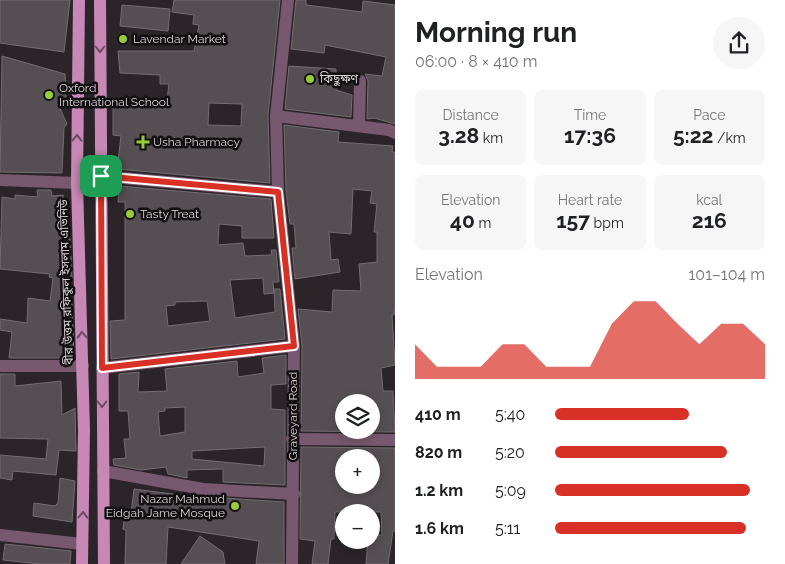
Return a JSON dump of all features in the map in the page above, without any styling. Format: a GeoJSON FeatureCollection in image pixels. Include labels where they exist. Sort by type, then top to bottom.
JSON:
{"type":"FeatureCollection","features":[{"type":"Feature","properties":{"kind":"main road","name":"বীর উত্তম রফিকুল ইসলাম এভিনিউ"},"geometry":{"type":"LineString","coordinates":[[78,0],[77,183],[84,430],[82,564]]}},
{"type":"Feature","properties":{"kind":"main road"},"geometry":{"type":"LineString","coordinates":[[100,0],[104,564]]}},
{"type":"Feature","properties":{"kind":"street","name":"Graveyard Road"},"geometry":{"type":"LineString","coordinates":[[288,0],[276,116],[278,192],[294,346],[292,564]]}},
{"type":"Feature","properties":{"kind":"street"},"geometry":{"type":"LineString","coordinates":[[358,126],[360,81]]}},
{"type":"Feature","properties":{"kind":"street"},"geometry":{"type":"LineString","coordinates":[[276,116],[389,130],[395,133]]}},
{"type":"Feature","properties":{"kind":"street"},"geometry":{"type":"LineString","coordinates":[[101,176],[278,192]]}},
{"type":"Feature","properties":{"kind":"street"},"geometry":{"type":"LineString","coordinates":[[0,180],[77,183]]}},
{"type":"Feature","properties":{"kind":"street"},"geometry":{"type":"LineString","coordinates":[[102,368],[294,346]]}},
{"type":"Feature","properties":{"kind":"street"},"geometry":{"type":"LineString","coordinates":[[0,366],[83,366]]}},
{"type":"Feature","properties":{"kind":"street"},"geometry":{"type":"LineString","coordinates":[[292,439],[395,440]]}},
{"type":"Feature","properties":{"kind":"street"},"geometry":{"type":"LineString","coordinates":[[103,471],[203,488],[294,494]]}},
{"type":"Feature","properties":{"kind":"street"},"geometry":{"type":"LineString","coordinates":[[0,535],[82,544]]}},
{"type":"Feature","properties":{"kind":"building"},"geometry":{"type":"Polygon","coordinates":[[[0,0],[70,0],[64,52],[0,43],[0,0]]]}},
{"type":"Feature","properties":{"kind":"building"},"geometry":{"type":"Polygon","coordinates":[[[174,0],[280,0],[268,115],[270,183],[117,169],[121,136],[113,135],[113,105],[166,107],[169,84],[160,84],[160,75],[120,73],[118,51],[194,51],[199,25],[193,24],[194,15],[172,12],[174,0]],[[209,103],[208,125],[241,126],[242,104],[209,103]]]}},
{"type":"Feature","properties":{"kind":"building"},"geometry":{"type":"Polygon","coordinates":[[[296,0],[306,0],[306,5],[362,12],[363,1],[395,5],[395,124],[374,118],[367,119],[368,81],[365,74],[382,76],[386,57],[325,45],[324,53],[291,49],[296,0]]]}},
{"type":"Feature","properties":{"kind":"building"},"geometry":{"type":"Polygon","coordinates":[[[122,5],[170,9],[168,31],[120,26],[122,5]]]}},
{"type":"Feature","properties":{"kind":"building"},"geometry":{"type":"Polygon","coordinates":[[[2,56],[65,74],[66,104],[58,104],[67,124],[64,128],[62,173],[0,172],[2,56]]]}},
{"type":"Feature","properties":{"kind":"building"},"geometry":{"type":"Polygon","coordinates":[[[289,66],[336,69],[336,90],[352,95],[351,117],[285,109],[289,66]]]}},
{"type":"Feature","properties":{"kind":"building"},"geometry":{"type":"Polygon","coordinates":[[[284,125],[339,132],[338,142],[393,146],[392,152],[395,152],[395,308],[394,315],[392,315],[395,365],[381,368],[383,391],[393,391],[395,432],[380,432],[380,394],[335,394],[335,431],[301,431],[302,346],[298,309],[332,312],[333,290],[361,291],[359,264],[377,262],[377,232],[374,232],[377,204],[370,203],[372,191],[353,189],[351,234],[329,232],[331,260],[338,259],[340,272],[295,279],[292,248],[296,248],[294,224],[290,224],[286,191],[284,125]]]}},
{"type":"Feature","properties":{"kind":"building"},"geometry":{"type":"Polygon","coordinates":[[[119,186],[271,199],[274,238],[242,238],[242,226],[219,224],[218,245],[243,243],[245,256],[272,255],[271,250],[276,250],[279,282],[273,282],[274,293],[264,294],[263,278],[230,280],[235,318],[275,312],[274,289],[280,289],[285,339],[111,359],[110,321],[125,320],[125,202],[118,202],[119,186]],[[207,301],[175,302],[175,305],[166,306],[168,326],[210,321],[207,301]]]}},
{"type":"Feature","properties":{"kind":"building"},"geometry":{"type":"Polygon","coordinates":[[[37,190],[51,190],[52,196],[63,195],[65,239],[70,239],[72,278],[70,278],[66,303],[72,304],[74,358],[9,358],[12,332],[0,330],[0,319],[27,323],[28,298],[50,301],[53,278],[49,277],[50,274],[0,269],[2,197],[15,199],[15,195],[38,197],[37,190]]]}},
{"type":"Feature","properties":{"kind":"building"},"geometry":{"type":"Polygon","coordinates":[[[286,355],[286,384],[271,385],[271,409],[285,410],[285,485],[223,482],[223,469],[187,470],[187,478],[168,474],[166,467],[141,470],[114,465],[113,459],[126,458],[124,439],[130,439],[128,411],[119,411],[119,374],[139,372],[138,392],[167,391],[165,369],[237,361],[238,377],[264,373],[262,358],[286,355]],[[185,407],[165,408],[165,411],[158,412],[160,436],[185,432],[185,407]],[[265,447],[192,451],[192,459],[264,466],[265,447]]]}},
{"type":"Feature","properties":{"kind":"building"},"geometry":{"type":"Polygon","coordinates":[[[0,374],[15,374],[15,386],[61,381],[62,415],[75,408],[76,451],[59,450],[56,475],[13,471],[12,480],[0,478],[0,455],[46,459],[48,439],[0,438],[0,374]]]}},
{"type":"Feature","properties":{"kind":"building"},"geometry":{"type":"Polygon","coordinates":[[[301,447],[395,448],[395,531],[393,531],[388,564],[366,564],[367,549],[380,549],[380,535],[382,535],[380,504],[335,504],[334,539],[331,539],[328,564],[312,564],[315,541],[300,539],[301,447]]]}},
{"type":"Feature","properties":{"kind":"building"},"geometry":{"type":"Polygon","coordinates":[[[60,478],[75,481],[72,522],[33,516],[34,503],[55,506],[58,503],[60,478]]]}},
{"type":"Feature","properties":{"kind":"building"},"geometry":{"type":"Polygon","coordinates":[[[134,489],[173,494],[173,499],[194,501],[194,496],[284,502],[284,564],[256,564],[259,541],[168,527],[166,564],[125,564],[126,530],[123,529],[125,513],[131,514],[134,489]]]}},
{"type":"Feature","properties":{"kind":"building"},"geometry":{"type":"Polygon","coordinates":[[[200,536],[223,552],[225,564],[181,564],[200,536]]]}},
{"type":"Feature","properties":{"kind":"building"},"geometry":{"type":"Polygon","coordinates":[[[5,544],[71,551],[70,564],[40,564],[3,560],[5,544]]]}},
{"type":"Feature","properties":{"kind":"place","name":"Lavendar Market"},"geometry":{"type":"Point","coordinates":[123,39]}},
{"type":"Feature","properties":{"kind":"place","name":"কিছুক্ষণ"},"geometry":{"type":"Point","coordinates":[310,79]}},
{"type":"Feature","properties":{"kind":"place","name":"Oxford International School"},"geometry":{"type":"Point","coordinates":[49,95]}},
{"type":"Feature","properties":{"kind":"place","name":"Usha Pharmacy"},"geometry":{"type":"Point","coordinates":[143,142]}},
{"type":"Feature","properties":{"kind":"place","name":"Tasty Treat"},"geometry":{"type":"Point","coordinates":[130,214]}},
{"type":"Feature","properties":{"kind":"place","name":"Nazar Mahmud Eidgah Jame Mosque"},"geometry":{"type":"Point","coordinates":[235,506]}},
{"type":"Feature","properties":{"kind":"route"},"geometry":{"type":"LineString","coordinates":[[101,176],[173,181],[278,192],[294,346],[102,368],[101,176]]}}]}
